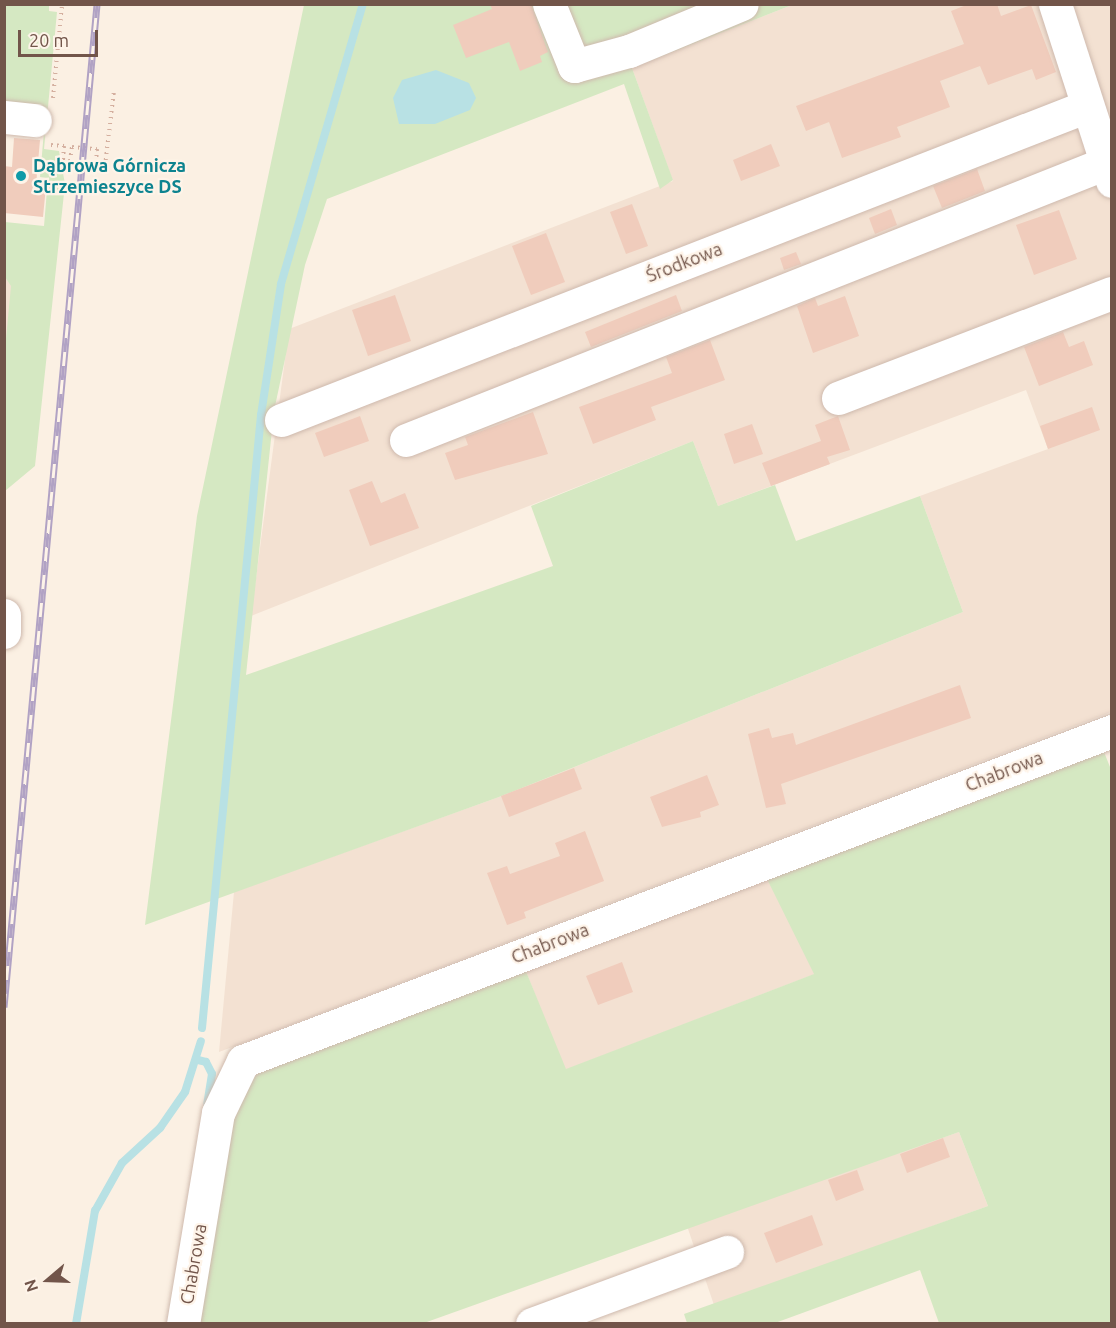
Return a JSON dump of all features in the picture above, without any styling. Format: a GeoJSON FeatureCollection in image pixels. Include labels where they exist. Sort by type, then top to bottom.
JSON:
{"type":"FeatureCollection","features":[{"type":"Feature","properties":{"kind":"street"},"geometry":{"type":"LineString","coordinates":[[549,4],[574,66],[629,51],[742,4]]}},
{"type":"Feature","properties":{"kind":"street"},"geometry":{"type":"LineString","coordinates":[[406,440],[1109,172],[1055,4]]}},
{"type":"Feature","properties":{"kind":"street","name":"Środkowa"},"geometry":{"type":"LineString","coordinates":[[280,420],[1087,106]]}},
{"type":"Feature","properties":{"kind":"street"},"geometry":{"type":"LineString","coordinates":[[838,398],[1112,293]]}},
{"type":"Feature","properties":{"kind":"street"},"geometry":{"type":"LineString","coordinates":[[4,615],[4,632]]}},
{"type":"Feature","properties":{"kind":"street","name":"Chabrowa"},"geometry":{"type":"LineString","coordinates":[[183,1323],[218,1113],[243,1061],[1112,731]]}},
{"type":"Feature","properties":{"kind":"street"},"geometry":{"type":"LineString","coordinates":[[532,1323],[727,1252]]}},
{"type":"Feature","properties":{"kind":"path"},"geometry":{"type":"LineString","coordinates":[[62,4],[35,120],[49,145],[64,146],[63,161],[70,161],[72,147],[97,149],[96,165],[105,166],[114,90]]}},
{"type":"Feature","properties":{"kind":"shaded area"},"geometry":{"type":"Polygon","coordinates":[[[792,5],[1111,5],[1111,712],[219,1052],[234,892],[499,797],[963,612],[920,496],[1048,449],[1026,390],[718,506],[693,441],[251,616],[289,329],[673,181],[632,68],[792,5]]]}},
{"type":"Feature","properties":{"kind":"shaded area"},"geometry":{"type":"Polygon","coordinates":[[[5,277],[12,286],[5,360],[5,277]]]}},
{"type":"Feature","properties":{"kind":"shaded area"},"geometry":{"type":"Polygon","coordinates":[[[768,879],[815,974],[565,1070],[523,964],[768,879]]]}},
{"type":"Feature","properties":{"kind":"shaded area"},"geometry":{"type":"Polygon","coordinates":[[[959,1132],[988,1206],[714,1305],[687,1226],[959,1132]]]}},
{"type":"Feature","properties":{"kind":"green space"},"geometry":{"type":"Polygon","coordinates":[[[5,5],[49,5],[49,11],[57,12],[44,149],[59,151],[65,184],[35,466],[5,491],[4,360],[11,286],[5,277],[5,222],[44,226],[48,178],[40,177],[44,131],[5,106],[5,5]]]}},
{"type":"Feature","properties":{"kind":"green space"},"geometry":{"type":"Polygon","coordinates":[[[304,5],[792,5],[632,68],[673,180],[660,189],[624,84],[327,199],[305,265],[274,411],[246,675],[553,566],[531,506],[693,441],[718,506],[775,485],[796,541],[920,496],[963,612],[499,797],[145,925],[197,516],[304,5]]]}},
{"type":"Feature","properties":{"kind":"green space"},"geometry":{"type":"Polygon","coordinates":[[[1104,752],[1112,772],[1111,1323],[939,1323],[920,1270],[775,1323],[687,1323],[684,1314],[988,1206],[959,1132],[424,1323],[195,1324],[231,1117],[245,1084],[275,1060],[523,964],[566,1069],[814,974],[767,879],[1104,752]]]}},
{"type":"Feature","properties":{"kind":"water"},"geometry":{"type":"Polygon","coordinates":[[[436,70],[469,83],[476,98],[470,110],[435,124],[399,124],[393,98],[402,80],[436,70]]]}},
{"type":"Feature","properties":{"kind":"building"},"geometry":{"type":"Polygon","coordinates":[[[490,4],[531,4],[548,52],[540,56],[542,62],[520,71],[509,42],[466,58],[453,25],[492,9],[490,4]]]}},
{"type":"Feature","properties":{"kind":"building"},"geometry":{"type":"Polygon","coordinates":[[[969,4],[997,4],[1001,16],[1031,5],[1056,72],[1036,80],[1032,69],[988,85],[980,66],[940,81],[950,107],[897,127],[901,137],[842,158],[829,122],[806,131],[796,106],[964,44],[951,11],[969,4]]]}},
{"type":"Feature","properties":{"kind":"building","name":"Dąbrowa Górnicza Strzemieszyce DS"},"geometry":{"type":"Polygon","coordinates":[[[14,138],[40,140],[36,185],[46,186],[43,217],[4,213],[4,166],[12,167],[14,138]]]}},
{"type":"Feature","properties":{"kind":"building"},"geometry":{"type":"Polygon","coordinates":[[[771,144],[780,166],[741,181],[733,160],[771,144]]]}},
{"type":"Feature","properties":{"kind":"building"},"geometry":{"type":"Polygon","coordinates":[[[977,169],[985,191],[942,208],[933,186],[977,169]]]}},
{"type":"Feature","properties":{"kind":"building"},"geometry":{"type":"Polygon","coordinates":[[[632,204],[648,246],[626,254],[610,212],[632,204]]]}},
{"type":"Feature","properties":{"kind":"building"},"geometry":{"type":"Polygon","coordinates":[[[891,209],[897,225],[875,234],[869,218],[891,209]]]}},
{"type":"Feature","properties":{"kind":"building"},"geometry":{"type":"Polygon","coordinates":[[[1059,210],[1077,259],[1034,275],[1016,225],[1059,210]]]}},
{"type":"Feature","properties":{"kind":"building"},"geometry":{"type":"Polygon","coordinates":[[[546,233],[565,282],[531,295],[512,246],[546,233]]]}},
{"type":"Feature","properties":{"kind":"building"},"geometry":{"type":"Polygon","coordinates":[[[796,252],[801,264],[784,270],[780,258],[796,252]]]}},
{"type":"Feature","properties":{"kind":"building"},"geometry":{"type":"Polygon","coordinates":[[[395,295],[411,341],[368,356],[352,310],[395,295]]]}},
{"type":"Feature","properties":{"kind":"building"},"geometry":{"type":"Polygon","coordinates":[[[676,295],[682,311],[591,347],[585,332],[676,295]]]}},
{"type":"Feature","properties":{"kind":"building"},"geometry":{"type":"Polygon","coordinates":[[[845,296],[859,336],[813,353],[797,306],[815,298],[818,306],[845,296]]]}},
{"type":"Feature","properties":{"kind":"building"},"geometry":{"type":"Polygon","coordinates":[[[1063,332],[1069,347],[1084,341],[1093,365],[1039,386],[1024,347],[1063,332]]]}},
{"type":"Feature","properties":{"kind":"building"},"geometry":{"type":"Polygon","coordinates":[[[710,340],[725,380],[651,407],[656,420],[593,444],[579,407],[672,373],[666,357],[710,340]]]}},
{"type":"Feature","properties":{"kind":"building"},"geometry":{"type":"Polygon","coordinates":[[[1092,407],[1100,430],[1048,449],[1040,426],[1092,407]]]}},
{"type":"Feature","properties":{"kind":"building"},"geometry":{"type":"Polygon","coordinates":[[[533,412],[548,454],[455,480],[445,453],[468,445],[465,437],[533,412]]]}},
{"type":"Feature","properties":{"kind":"building"},"geometry":{"type":"Polygon","coordinates":[[[360,416],[369,441],[324,457],[315,433],[360,416]]]}},
{"type":"Feature","properties":{"kind":"building"},"geometry":{"type":"Polygon","coordinates":[[[838,416],[850,450],[827,457],[830,464],[771,486],[762,463],[821,441],[815,425],[838,416]]]}},
{"type":"Feature","properties":{"kind":"building"},"geometry":{"type":"Polygon","coordinates":[[[752,424],[763,454],[734,464],[724,434],[752,424]]]}},
{"type":"Feature","properties":{"kind":"building"},"geometry":{"type":"Polygon","coordinates":[[[372,481],[381,503],[405,493],[419,528],[370,546],[349,490],[372,481]]]}},
{"type":"Feature","properties":{"kind":"building"},"geometry":{"type":"Polygon","coordinates":[[[960,685],[971,718],[781,784],[786,804],[766,808],[748,734],[769,728],[772,738],[793,733],[796,745],[960,685]]]}},
{"type":"Feature","properties":{"kind":"building"},"geometry":{"type":"Polygon","coordinates":[[[574,768],[582,789],[509,817],[501,796],[574,768]]]}},
{"type":"Feature","properties":{"kind":"building"},"geometry":{"type":"Polygon","coordinates":[[[707,775],[719,805],[700,812],[701,817],[662,827],[650,797],[707,775]]]}},
{"type":"Feature","properties":{"kind":"building"},"geometry":{"type":"Polygon","coordinates":[[[585,831],[604,881],[524,912],[526,918],[507,925],[487,873],[507,866],[510,874],[560,856],[555,843],[585,831]]]}},
{"type":"Feature","properties":{"kind":"building"},"geometry":{"type":"Polygon","coordinates":[[[622,962],[633,992],[598,1005],[586,976],[622,962]]]}},
{"type":"Feature","properties":{"kind":"building"},"geometry":{"type":"Polygon","coordinates":[[[943,1138],[950,1157],[907,1173],[900,1154],[943,1138]]]}},
{"type":"Feature","properties":{"kind":"building"},"geometry":{"type":"Polygon","coordinates":[[[857,1170],[864,1190],[836,1201],[828,1180],[857,1170]]]}},
{"type":"Feature","properties":{"kind":"building"},"geometry":{"type":"Polygon","coordinates":[[[812,1215],[823,1245],[776,1263],[764,1233],[812,1215]]]}},
{"type":"Feature","properties":{"kind":"waterway"},"geometry":{"type":"LineString","coordinates":[[202,1028],[261,415],[281,284],[363,4]]}},
{"type":"Feature","properties":{"kind":"waterway"},"geometry":{"type":"LineString","coordinates":[[76,1324],[95,1211],[122,1163],[160,1128],[185,1092],[201,1041]]}},
{"type":"Feature","properties":{"kind":"waterway"},"geometry":{"type":"LineString","coordinates":[[198,1060],[206,1062],[212,1074],[207,1104]]}},
{"type":"Feature","properties":{"kind":"railway"},"geometry":{"type":"LineString","coordinates":[[4,1007],[97,4]]}},
{"type":"Feature","properties":{"kind":"place","name":"Dąbrowa Górnicza Strzemieszyce DS"},"geometry":{"type":"Point","coordinates":[21,176]}}]}
